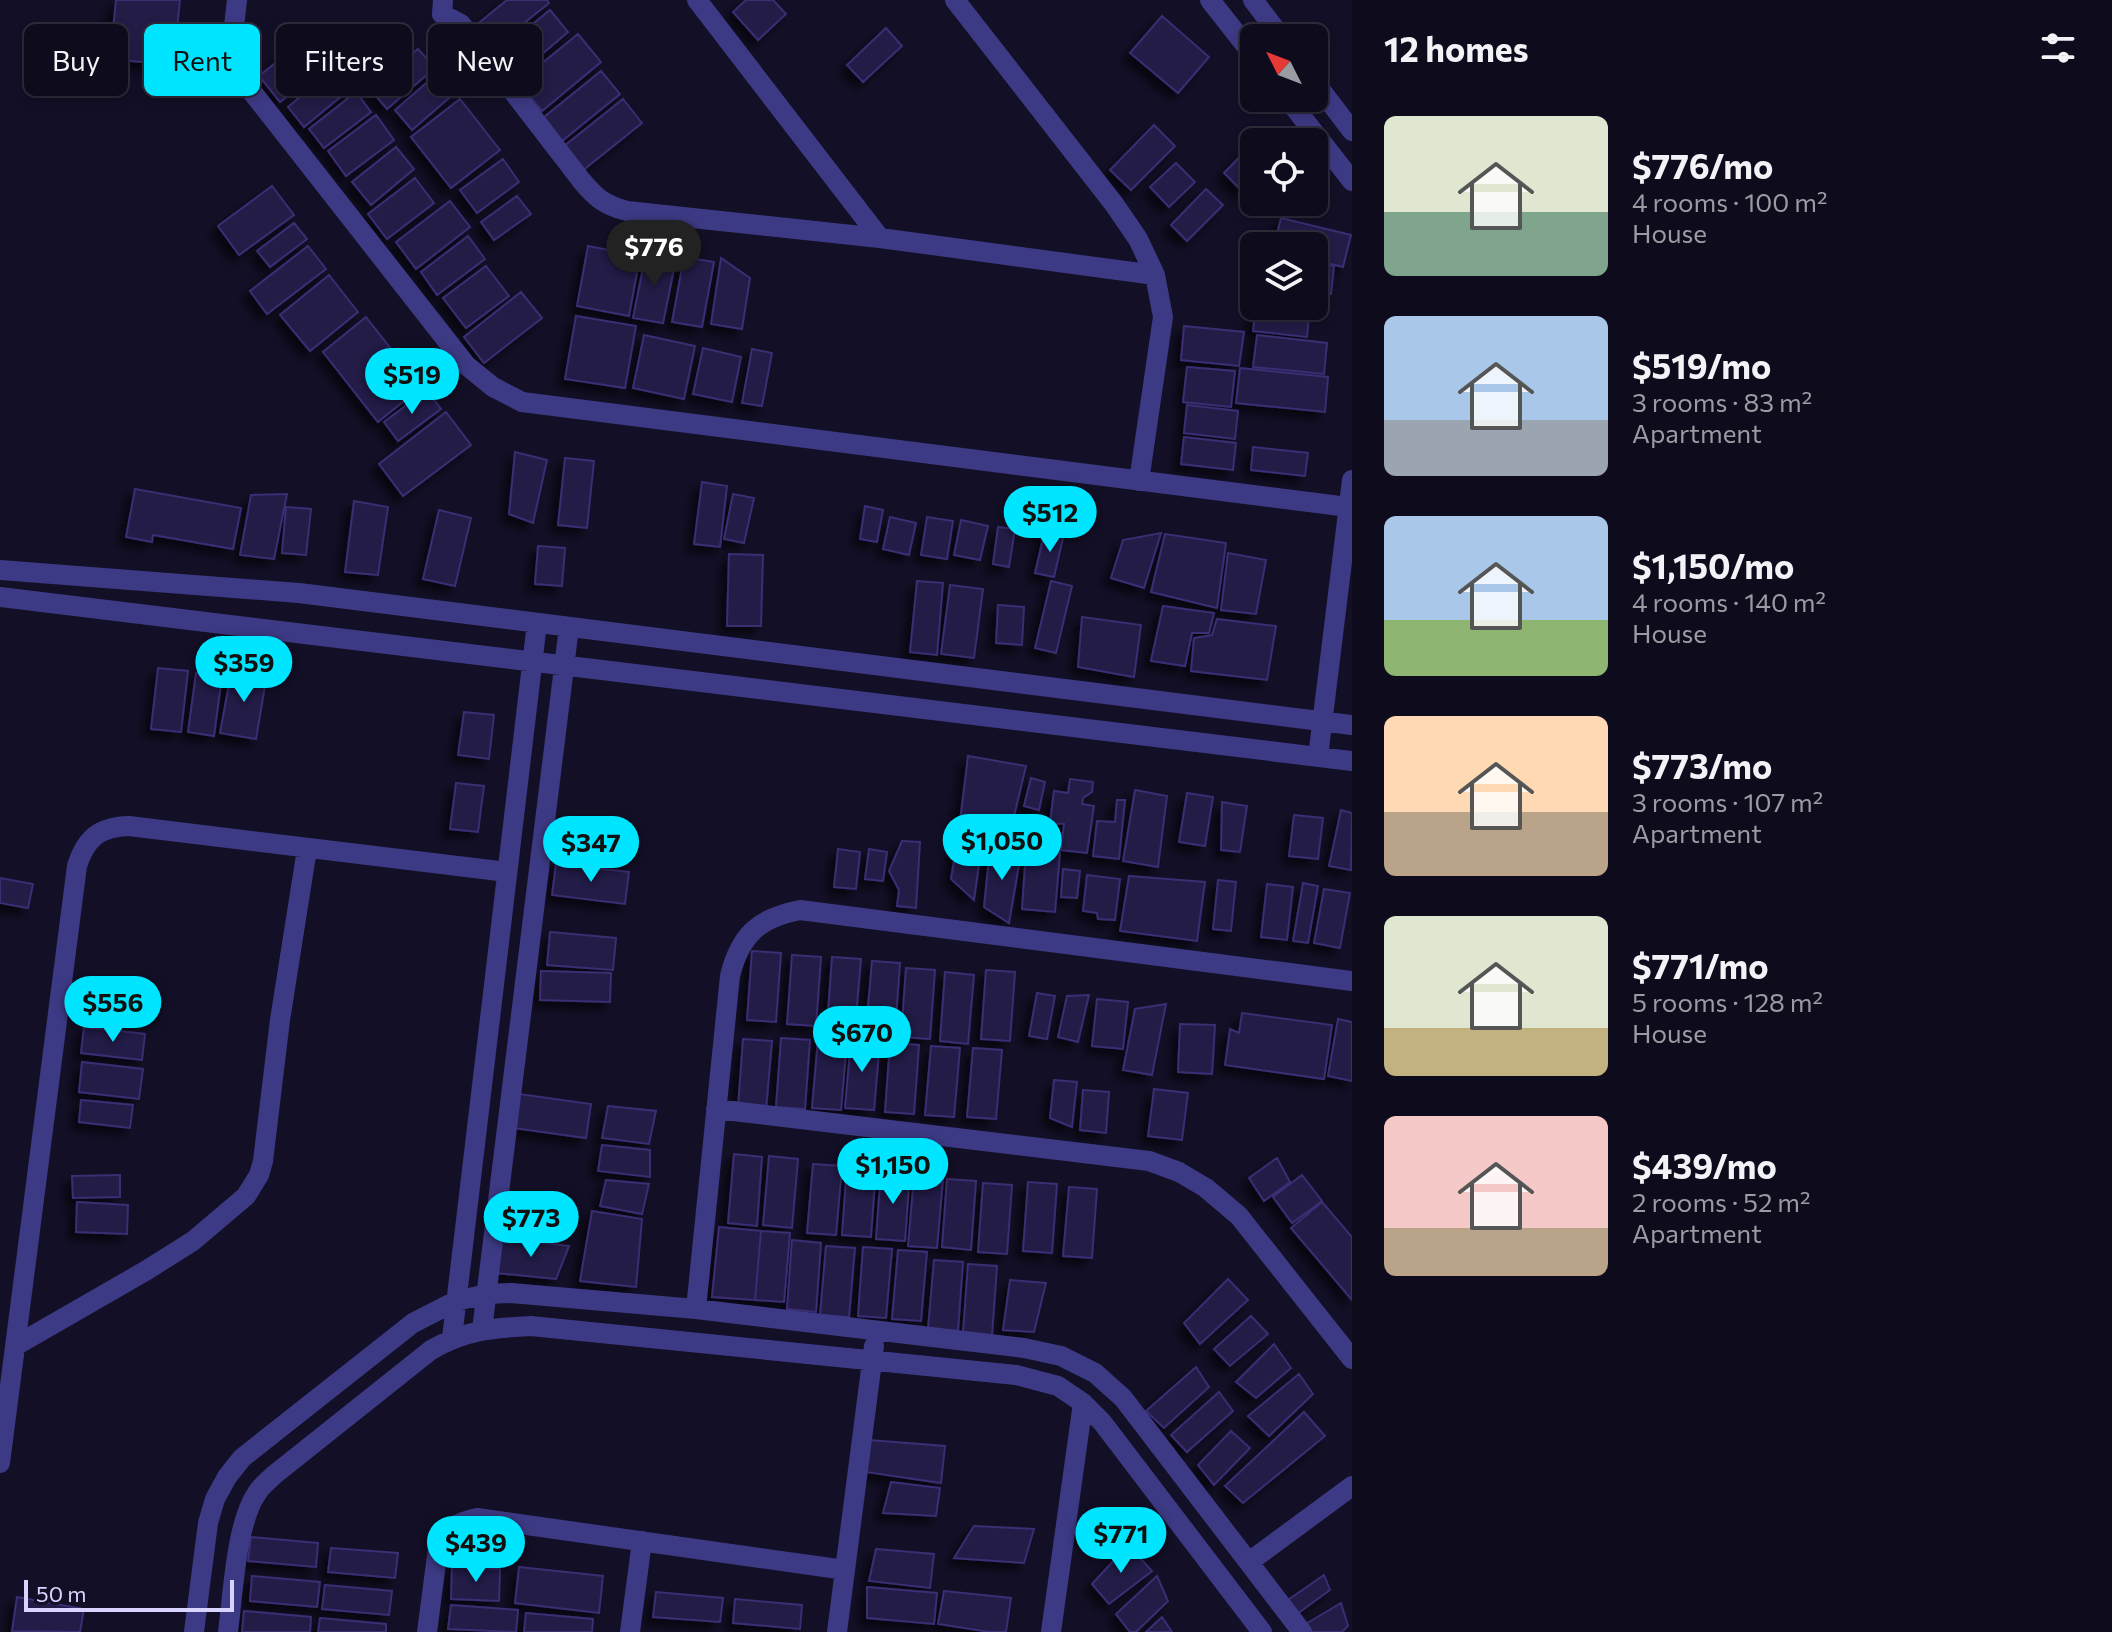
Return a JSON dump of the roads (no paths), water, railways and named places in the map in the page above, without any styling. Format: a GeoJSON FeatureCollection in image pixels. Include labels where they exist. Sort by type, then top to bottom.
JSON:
{"type":"FeatureCollection","features":[{"type":"Feature","properties":{"kind":"street"},"geometry":{"type":"LineString","coordinates":[[237,0],[232,50],[237,70],[249,88],[466,365],[493,387],[522,402],[1348,507]]}},
{"type":"Feature","properties":{"kind":"street"},"geometry":{"type":"LineString","coordinates":[[443,0],[442,14],[461,24],[581,180],[595,197],[610,207],[880,238],[1155,275]]}},
{"type":"Feature","properties":{"kind":"street"},"geometry":{"type":"LineString","coordinates":[[697,0],[880,238]]}},
{"type":"Feature","properties":{"kind":"street"},"geometry":{"type":"LineString","coordinates":[[955,0],[1114,204],[1138,239],[1155,275],[1163,317],[1139,481]]}},
{"type":"Feature","properties":{"kind":"street"},"geometry":{"type":"LineString","coordinates":[[1210,0],[1240,38]]}},
{"type":"Feature","properties":{"kind":"street"},"geometry":{"type":"LineString","coordinates":[[1253,0],[1271,24]]}},
{"type":"Feature","properties":{"kind":"street"},"geometry":{"type":"LineString","coordinates":[[1328,99],[1352,131]]}},
{"type":"Feature","properties":{"kind":"street"},"geometry":{"type":"LineString","coordinates":[[1298,112],[1352,181]]}},
{"type":"Feature","properties":{"kind":"street"},"geometry":{"type":"LineString","coordinates":[[1318,757],[1352,480]]}},
{"type":"Feature","properties":{"kind":"street"},"geometry":{"type":"LineString","coordinates":[[0,570],[299,593],[1352,725],[1350,761],[0,597]]}},
{"type":"Feature","properties":{"kind":"street"},"geometry":{"type":"LineString","coordinates":[[452,1338],[537,623]]}},
{"type":"Feature","properties":{"kind":"street"},"geometry":{"type":"LineString","coordinates":[[482,1330],[569,627]]}},
{"type":"Feature","properties":{"kind":"street"},"geometry":{"type":"LineString","coordinates":[[0,1463],[77,866],[81,852],[90,840],[101,832],[129,826],[507,872]]}},
{"type":"Feature","properties":{"kind":"street"},"geometry":{"type":"LineString","coordinates":[[15,1346],[193,1241],[246,1196],[259,1175],[307,849]]}},
{"type":"Feature","properties":{"kind":"street"},"geometry":{"type":"LineString","coordinates":[[696,1309],[730,976],[735,956],[746,938],[761,924],[780,914],[800,910],[1352,981]]}},
{"type":"Feature","properties":{"kind":"street"},"geometry":{"type":"LineString","coordinates":[[716,1109],[1149,1161],[1179,1172],[1206,1188],[1239,1216],[1352,1359]]}},
{"type":"Feature","properties":{"kind":"street"},"geometry":{"type":"LineString","coordinates":[[194,1632],[208,1523],[215,1499],[242,1458],[413,1323],[456,1301],[487,1294],[543,1294],[696,1309],[1061,1356],[1095,1373],[1123,1398],[1302,1632]]}},
{"type":"Feature","properties":{"kind":"street"},"geometry":{"type":"LineString","coordinates":[[228,1632],[241,1536],[246,1513],[257,1492],[419,1359],[452,1338],[482,1330],[531,1326],[1016,1375],[1058,1386],[1083,1403],[1102,1422],[1262,1632]]}},
{"type":"Feature","properties":{"kind":"street"},"geometry":{"type":"LineString","coordinates":[[837,1632],[877,1330]]}},
{"type":"Feature","properties":{"kind":"street"},"geometry":{"type":"LineString","coordinates":[[1051,1632],[1083,1403]]}},
{"type":"Feature","properties":{"kind":"street"},"geometry":{"type":"LineString","coordinates":[[1249,1562],[1352,1486]]}},
{"type":"Feature","properties":{"kind":"street"},"geometry":{"type":"LineString","coordinates":[[427,1632],[438,1548],[451,1528],[463,1520],[477,1518],[845,1570]]}},
{"type":"Feature","properties":{"kind":"street"},"geometry":{"type":"LineString","coordinates":[[630,1632],[642,1541]]}}]}
